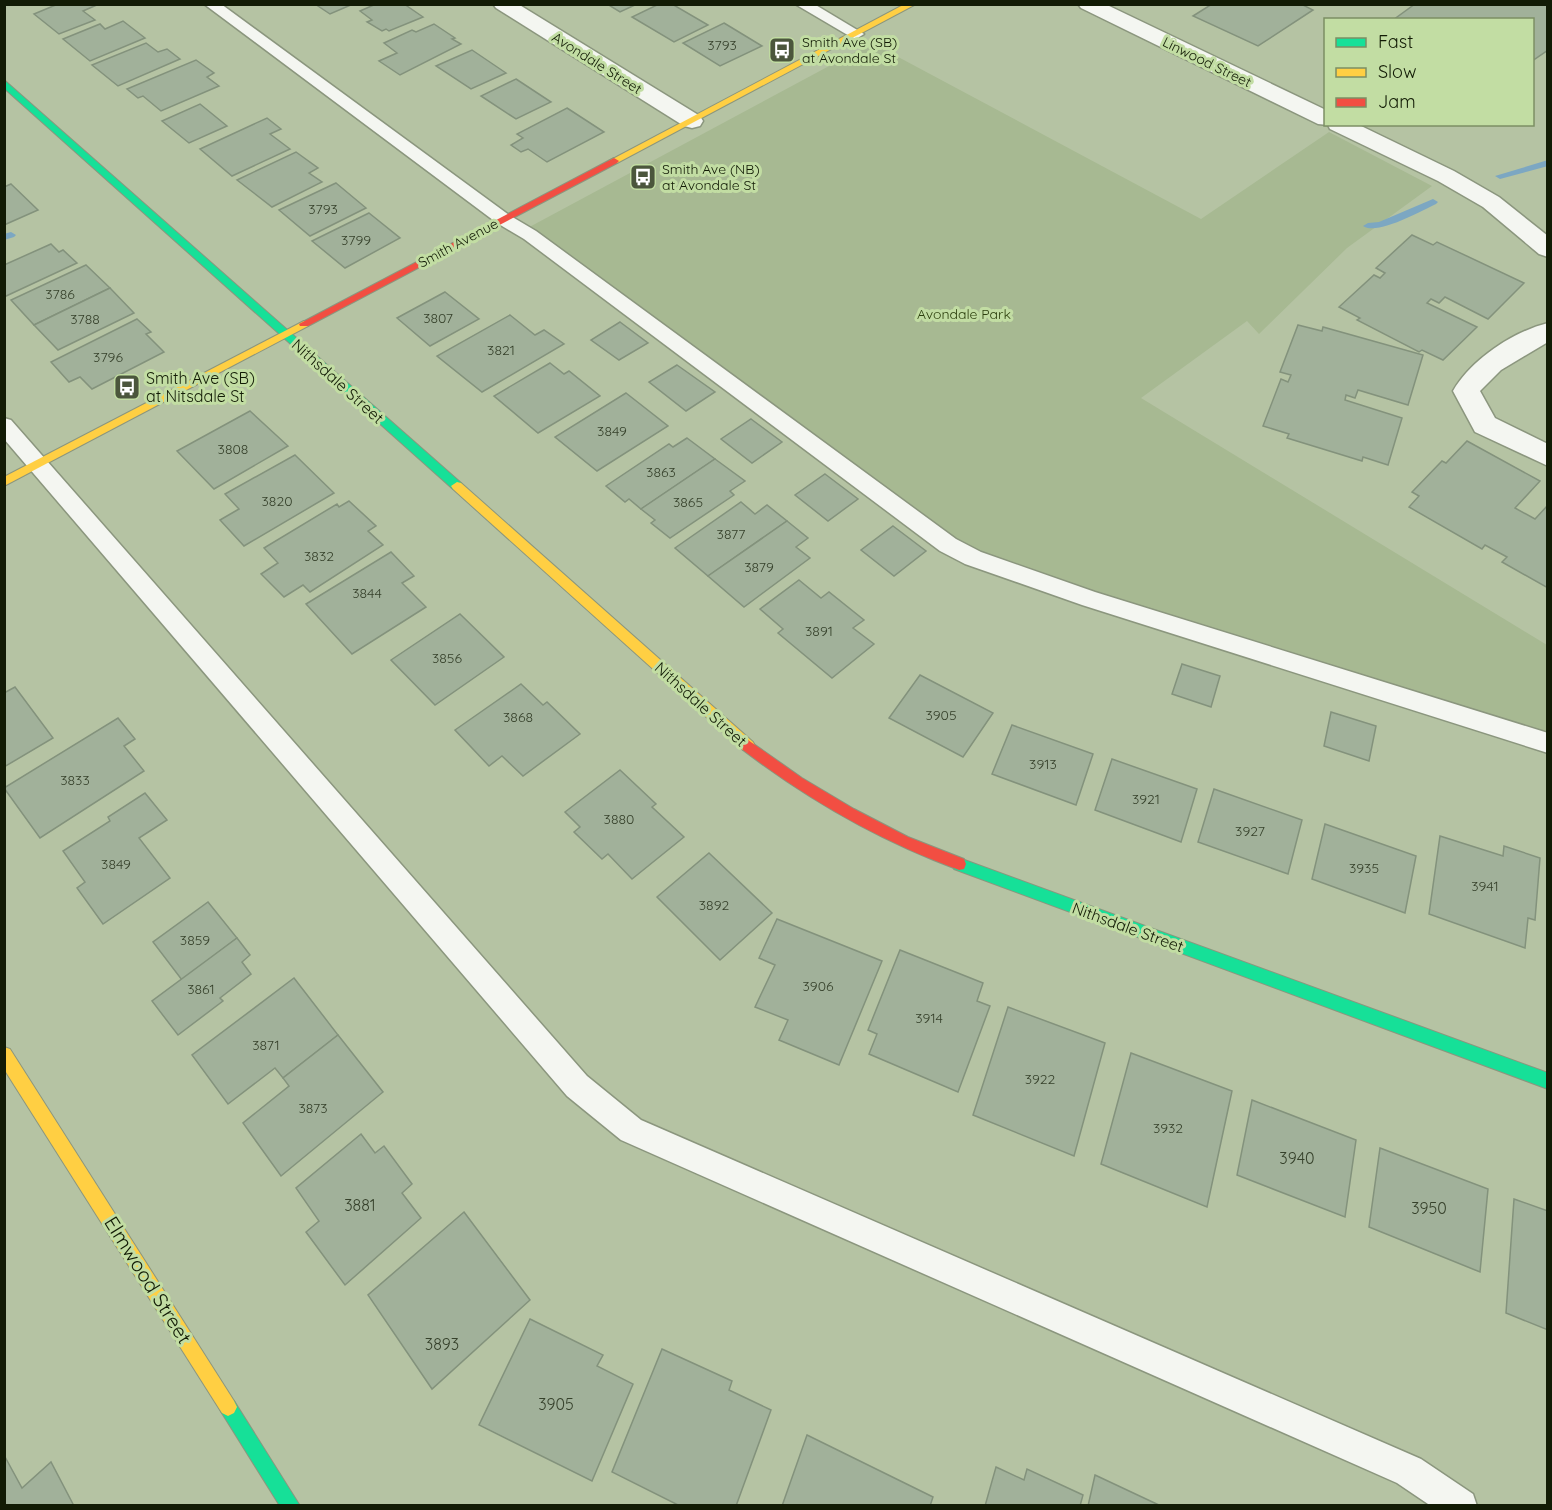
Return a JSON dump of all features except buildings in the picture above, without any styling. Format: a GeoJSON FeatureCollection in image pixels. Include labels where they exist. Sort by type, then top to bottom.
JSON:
{"type":"FeatureCollection","features":[{"type":"Feature","properties":{"kind":"street","name":"Avondale Street"},"geometry":{"type":"LineString","coordinates":[[503,4],[692,121]]}},
{"type":"Feature","properties":{"kind":"street","name":"Smith Avenue"},"geometry":{"type":"LineString","coordinates":[[4,482],[912,4]]}},
{"type":"Feature","properties":{"kind":"street","name":"Linwood Street"},"geometry":{"type":"LineString","coordinates":[[1088,4],[1324,118]]}},
{"type":"Feature","properties":{"kind":"street","name":"Nithsdale Street"},"geometry":{"type":"LineString","coordinates":[[4,83],[746,744],[804,788],[882,834],[926,852],[1548,1081]]}},
{"type":"Feature","properties":{"kind":"street"},"geometry":{"type":"LineString","coordinates":[[1342,126],[1446,176],[1491,202],[1548,249]]}},
{"type":"Feature","properties":{"kind":"street"},"geometry":{"type":"LineString","coordinates":[[1548,331],[1497,360],[1472,380],[1466,392],[1485,425],[1548,456]]}},
{"type":"Feature","properties":{"kind":"street","name":"Elmwood Street"},"geometry":{"type":"LineString","coordinates":[[4,1054],[291,1506]]}},
{"type":"Feature","properties":{"kind":"lane"},"geometry":{"type":"LineString","coordinates":[[211,4],[948,544],[973,558],[1090,599],[1548,743]]}},
{"type":"Feature","properties":{"kind":"lane"},"geometry":{"type":"LineString","coordinates":[[802,4],[856,34]]}},
{"type":"Feature","properties":{"kind":"lane"},"geometry":{"type":"LineString","coordinates":[[4,425],[577,1086],[631,1130],[1409,1471],[1461,1506]]}},
{"type":"Feature","properties":{"kind":"green space","name":"Avondale Park"},"geometry":{"type":"Polygon","coordinates":[[[872,43],[1201,219],[1329,132],[1432,186],[1347,248],[1259,334],[1247,321],[1141,398],[1547,645],[1547,743],[973,558],[522,231],[872,43]]]}},
{"type":"Feature","properties":{"kind":"waterway"},"geometry":{"type":"LineString","coordinates":[[1500,176],[1548,163]]}},
{"type":"Feature","properties":{"kind":"waterway"},"geometry":{"type":"LineString","coordinates":[[1368,226],[1381,225],[1433,202]]}},
{"type":"Feature","properties":{"kind":"waterway"},"geometry":{"type":"LineString","coordinates":[[4,237],[11,235]]}},
{"type":"Feature","properties":{"kind":"traffic: fast"},"geometry":{"type":"LineString","coordinates":[[4,83],[457,486]]}},
{"type":"Feature","properties":{"kind":"traffic: fast"},"geometry":{"type":"LineString","coordinates":[[959,864],[1548,1081]]}},
{"type":"Feature","properties":{"kind":"traffic: fast"},"geometry":{"type":"LineString","coordinates":[[228,1407],[291,1506]]}},
{"type":"Feature","properties":{"kind":"traffic: slow"},"geometry":{"type":"LineString","coordinates":[[614,161],[912,4]]}},
{"type":"Feature","properties":{"kind":"traffic: slow"},"geometry":{"type":"LineString","coordinates":[[4,482],[304,324]]}},
{"type":"Feature","properties":{"kind":"traffic: slow"},"geometry":{"type":"LineString","coordinates":[[457,486],[748,746]]}},
{"type":"Feature","properties":{"kind":"traffic: slow"},"geometry":{"type":"LineString","coordinates":[[4,1054],[228,1407]]}},
{"type":"Feature","properties":{"kind":"traffic: jam"},"geometry":{"type":"LineString","coordinates":[[304,324],[614,161]]}},
{"type":"Feature","properties":{"kind":"traffic: jam"},"geometry":{"type":"LineString","coordinates":[[748,746],[797,782],[849,814],[903,841],[959,864]]}},
{"type":"Feature","properties":{"kind":"place","name":"Smith Ave (SB) at Avondale St"},"geometry":{"type":"Point","coordinates":[782,50]}},
{"type":"Feature","properties":{"kind":"place","name":"Smith Ave (NB) at Avondale St"},"geometry":{"type":"Point","coordinates":[643,177]}},
{"type":"Feature","properties":{"kind":"place","name":"Smith Ave (SB) at Nitsdale St"},"geometry":{"type":"Point","coordinates":[127,387]}}]}
